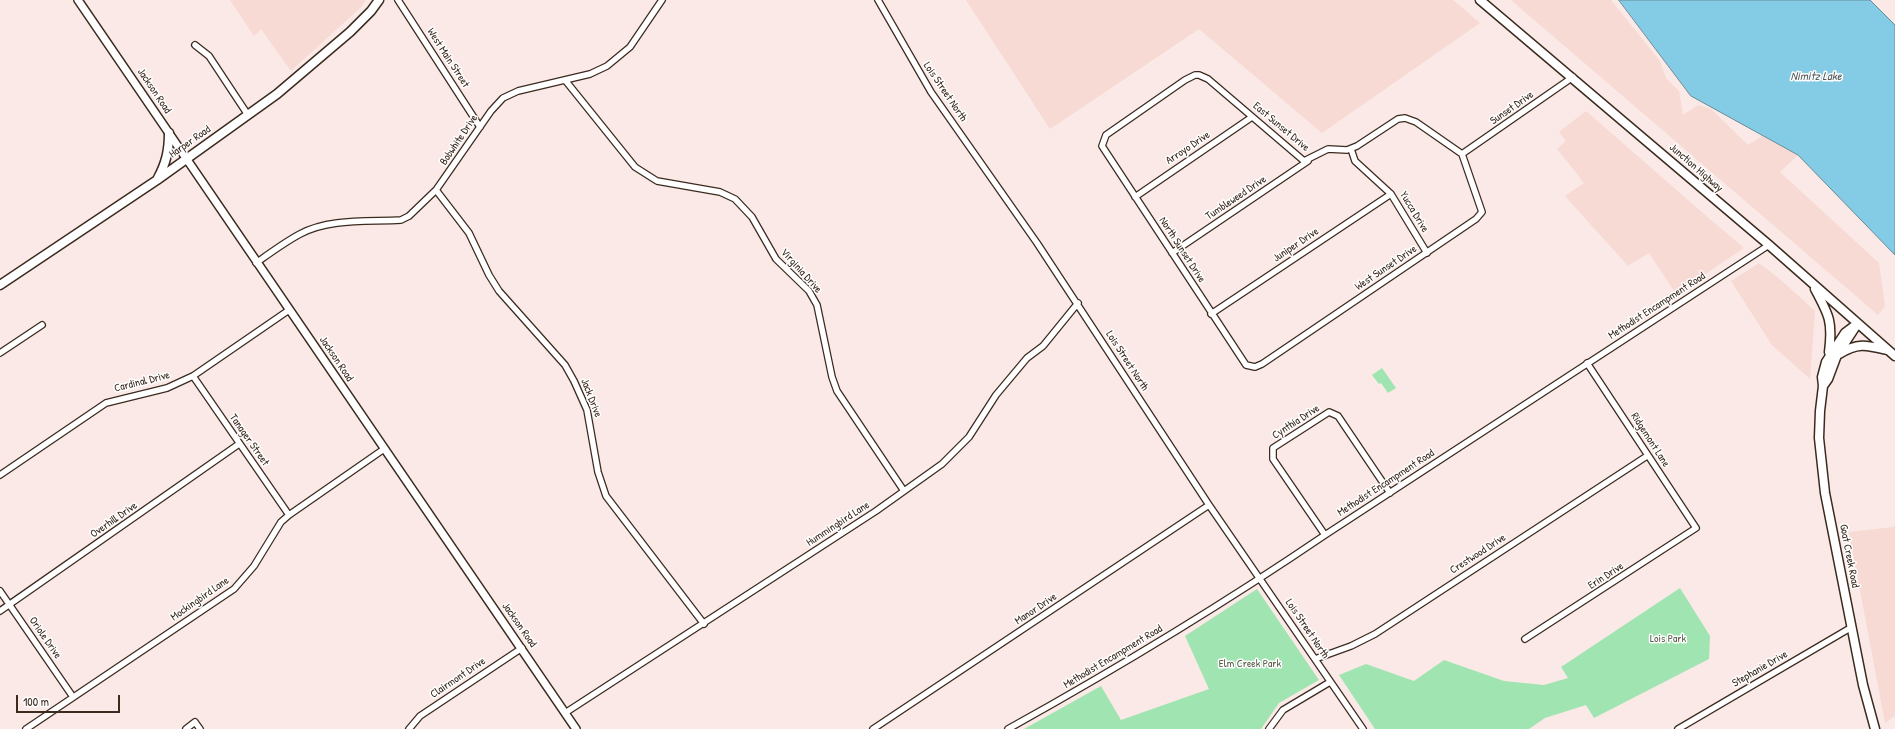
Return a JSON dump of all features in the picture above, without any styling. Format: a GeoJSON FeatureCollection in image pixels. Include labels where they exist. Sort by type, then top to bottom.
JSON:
{"type":"FeatureCollection","features":[{"type":"Feature","properties":{"kind":"main road","name":"Harper Road"},"geometry":{"type":"LineString","coordinates":[[0,285],[157,180],[248,116],[277,94],[350,32],[371,11],[378,0]]}},
{"type":"Feature","properties":{"kind":"main road","name":"Junction Highway"},"geometry":{"type":"LineString","coordinates":[[1480,0],[1573,77],[1892,353]]}},
{"type":"Feature","properties":{"kind":"main road"},"geometry":{"type":"LineString","coordinates":[[157,180],[166,163],[169,148],[169,133]]}},
{"type":"Feature","properties":{"kind":"main road"},"geometry":{"type":"LineString","coordinates":[[1812,283],[1830,320],[1831,337],[1828,356]]}},
{"type":"Feature","properties":{"kind":"main road","name":"Goat Creek Road"},"geometry":{"type":"LineString","coordinates":[[1823,386],[1828,379],[1837,355],[1857,324]]}},
{"type":"Feature","properties":{"kind":"main road","name":"Goat Creek Road"},"geometry":{"type":"LineString","coordinates":[[1857,324],[1845,333],[1828,356],[1822,377],[1823,386],[1819,424],[1821,468],[1867,703],[1875,729]]}},
{"type":"Feature","properties":{"kind":"main road"},"geometry":{"type":"LineString","coordinates":[[1837,355],[1853,346],[1861,345],[1892,353]]}},
{"type":"Feature","properties":{"kind":"street","name":"Jackson Road"},"geometry":{"type":"LineString","coordinates":[[78,0],[256,263],[522,648],[576,729]]}},
{"type":"Feature","properties":{"kind":"street","name":"West Main Street"},"geometry":{"type":"LineString","coordinates":[[398,0],[480,127]]}},
{"type":"Feature","properties":{"kind":"street","name":"Bobwhite Drive"},"geometry":{"type":"LineString","coordinates":[[256,263],[300,234],[316,227],[401,220],[409,216],[436,190],[491,111],[503,98],[518,91],[590,74],[614,61],[630,47],[639,36],[662,0]]}},
{"type":"Feature","properties":{"kind":"street","name":"Lois Street North"},"geometry":{"type":"LineString","coordinates":[[878,0],[928,87],[1078,303],[1209,505],[1363,729]]}},
{"type":"Feature","properties":{"kind":"street"},"geometry":{"type":"LineString","coordinates":[[195,45],[209,56],[248,116]]}},
{"type":"Feature","properties":{"kind":"street","name":"East Sunset Drive"},"geometry":{"type":"LineString","coordinates":[[1102,146],[1106,135],[1185,80],[1194,75],[1199,75],[1208,79],[1304,161],[1328,150],[1351,149]]}},
{"type":"Feature","properties":{"kind":"street","name":"Sunset Drive"},"geometry":{"type":"LineString","coordinates":[[1462,154],[1573,77]]}},
{"type":"Feature","properties":{"kind":"street","name":"Virginia Drive"},"geometry":{"type":"LineString","coordinates":[[565,80],[635,167],[657,181],[720,192],[735,199],[747,210],[774,255],[814,298],[817,305],[832,377],[837,391],[904,491]]}},
{"type":"Feature","properties":{"kind":"street","name":"Arroyo Drive"},"geometry":{"type":"LineString","coordinates":[[1135,196],[1252,117]]}},
{"type":"Feature","properties":{"kind":"street"},"geometry":{"type":"LineString","coordinates":[[1351,149],[1395,120],[1405,118],[1416,122],[1462,154]]}},
{"type":"Feature","properties":{"kind":"street","name":"North Sunset Drive"},"geometry":{"type":"LineString","coordinates":[[1102,146],[1211,314],[1246,365]]}},
{"type":"Feature","properties":{"kind":"street","name":"Yucca Drive"},"geometry":{"type":"LineString","coordinates":[[1351,149],[1354,160],[1391,194],[1427,253]]}},
{"type":"Feature","properties":{"kind":"street","name":"West Sunset Drive"},"geometry":{"type":"LineString","coordinates":[[1246,365],[1252,367],[1262,364],[1476,219],[1482,212],[1462,154]]}},
{"type":"Feature","properties":{"kind":"street","name":"Tumbleweed Drive"},"geometry":{"type":"LineString","coordinates":[[1172,253],[1311,159]]}},
{"type":"Feature","properties":{"kind":"street","name":"Jack Drive"},"geometry":{"type":"LineString","coordinates":[[436,190],[470,233],[489,275],[499,291],[565,365],[587,410],[598,472],[606,496],[704,624]]}},
{"type":"Feature","properties":{"kind":"street","name":"Juniper Drive"},"geometry":{"type":"LineString","coordinates":[[1211,314],[1391,194]]}},
{"type":"Feature","properties":{"kind":"street","name":"Methodist Encampment Road"},"geometry":{"type":"LineString","coordinates":[[1008,729],[1166,638],[1261,579],[1324,535],[1769,245]]}},
{"type":"Feature","properties":{"kind":"street","name":"Hummingbird Lane"},"geometry":{"type":"LineString","coordinates":[[565,714],[704,624],[904,491],[942,464],[956,452],[969,437],[996,396],[1028,358],[1043,346],[1078,303]]}},
{"type":"Feature","properties":{"kind":"street","name":"Cardinal Drive"},"geometry":{"type":"LineString","coordinates":[[0,475],[106,403],[167,388],[193,376],[289,310]]}},
{"type":"Feature","properties":{"kind":"street"},"geometry":{"type":"LineString","coordinates":[[0,353],[42,325]]}},
{"type":"Feature","properties":{"kind":"street","name":"Ridgemont Lane"},"geometry":{"type":"LineString","coordinates":[[1587,363],[1696,528]]}},
{"type":"Feature","properties":{"kind":"street","name":"Tanager Street"},"geometry":{"type":"LineString","coordinates":[[193,376],[289,515]]}},
{"type":"Feature","properties":{"kind":"street","name":"Cynthia Drive"},"geometry":{"type":"LineString","coordinates":[[1324,535],[1273,458],[1272,453],[1273,448],[1329,412],[1338,416],[1390,493]]}},
{"type":"Feature","properties":{"kind":"street","name":"Overhill Drive"},"geometry":{"type":"LineString","coordinates":[[0,611],[240,444]]}},
{"type":"Feature","properties":{"kind":"street","name":"Mockingbird Lane"},"geometry":{"type":"LineString","coordinates":[[26,729],[234,589],[246,577],[281,522],[384,449]]}},
{"type":"Feature","properties":{"kind":"street","name":"Crestwood Drive"},"geometry":{"type":"LineString","coordinates":[[1315,659],[1351,646],[1375,634],[1647,456]]}},
{"type":"Feature","properties":{"kind":"street","name":"Manor Drive"},"geometry":{"type":"LineString","coordinates":[[874,729],[1209,505]]}},
{"type":"Feature","properties":{"kind":"street","name":"Erin Drive"},"geometry":{"type":"LineString","coordinates":[[1525,639],[1696,528]]}},
{"type":"Feature","properties":{"kind":"street","name":"Oriole Drive"},"geometry":{"type":"LineString","coordinates":[[0,591],[73,697]]}},
{"type":"Feature","properties":{"kind":"street","name":"Stephanie Drive"},"geometry":{"type":"LineString","coordinates":[[1678,729],[1852,627]]}},
{"type":"Feature","properties":{"kind":"street","name":"Clairmont Drive"},"geometry":{"type":"LineString","coordinates":[[409,729],[420,716],[522,648]]}},
{"type":"Feature","properties":{"kind":"street"},"geometry":{"type":"LineString","coordinates":[[1269,729],[1283,710],[1330,682]]}},
{"type":"Feature","properties":{"kind":"street"},"geometry":{"type":"LineString","coordinates":[[186,729],[195,722],[200,729]]}},
{"type":"Feature","properties":{"kind":"shaded area"},"geometry":{"type":"Polygon","coordinates":[[[230,0],[366,0],[360,8],[291,71],[261,29],[254,36],[230,0]]]}},
{"type":"Feature","properties":{"kind":"shaded area"},"geometry":{"type":"Polygon","coordinates":[[[966,0],[1453,0],[1480,23],[1322,133],[1199,29],[1050,129],[966,0]]]}},
{"type":"Feature","properties":{"kind":"shaded area"},"geometry":{"type":"Polygon","coordinates":[[[1511,0],[1611,0],[1660,61],[1666,78],[1679,91],[1683,115],[1698,105],[1711,109],[1748,145],[1762,136],[1798,155],[1780,172],[1879,263],[1885,306],[1878,315],[1511,0]]]}},
{"type":"Feature","properties":{"kind":"shaded area"},"geometry":{"type":"Polygon","coordinates":[[[1586,111],[1744,248],[1676,294],[1649,253],[1628,266],[1565,196],[1584,183],[1557,149],[1566,141],[1559,132],[1586,111]]]}},
{"type":"Feature","properties":{"kind":"shaded area"},"geometry":{"type":"Polygon","coordinates":[[[1759,263],[1781,280],[1815,311],[1810,379],[1772,345],[1731,281],[1759,263]]]}},
{"type":"Feature","properties":{"kind":"shaded area"},"geometry":{"type":"Polygon","coordinates":[[[1895,525],[1895,716],[1885,723],[1849,532],[1893,527],[1895,525]]]}},
{"type":"Feature","properties":{"kind":"green space"},"geometry":{"type":"Polygon","coordinates":[[[1382,368],[1396,388],[1388,393],[1381,383],[1379,384],[1372,375],[1382,368]]]}},
{"type":"Feature","properties":{"kind":"green space","name":"Lois Park"},"geometry":{"type":"Polygon","coordinates":[[[1680,588],[1710,636],[1709,659],[1594,718],[1586,705],[1545,718],[1529,729],[1375,729],[1339,675],[1366,664],[1414,681],[1444,660],[1504,681],[1544,685],[1568,678],[1561,667],[1680,588]]]}},
{"type":"Feature","properties":{"kind":"green space","name":"Elm Creek Park"},"geometry":{"type":"Polygon","coordinates":[[[1257,589],[1319,680],[1279,703],[1261,729],[1024,729],[1101,686],[1121,720],[1209,689],[1185,636],[1257,589]]]}},
{"type":"Feature","properties":{"kind":"water","name":"Nimitz Lake"},"geometry":{"type":"Polygon","coordinates":[[[1619,0],[1870,0],[1895,25],[1895,255],[1798,155],[1691,96],[1619,0]]]}}]}
